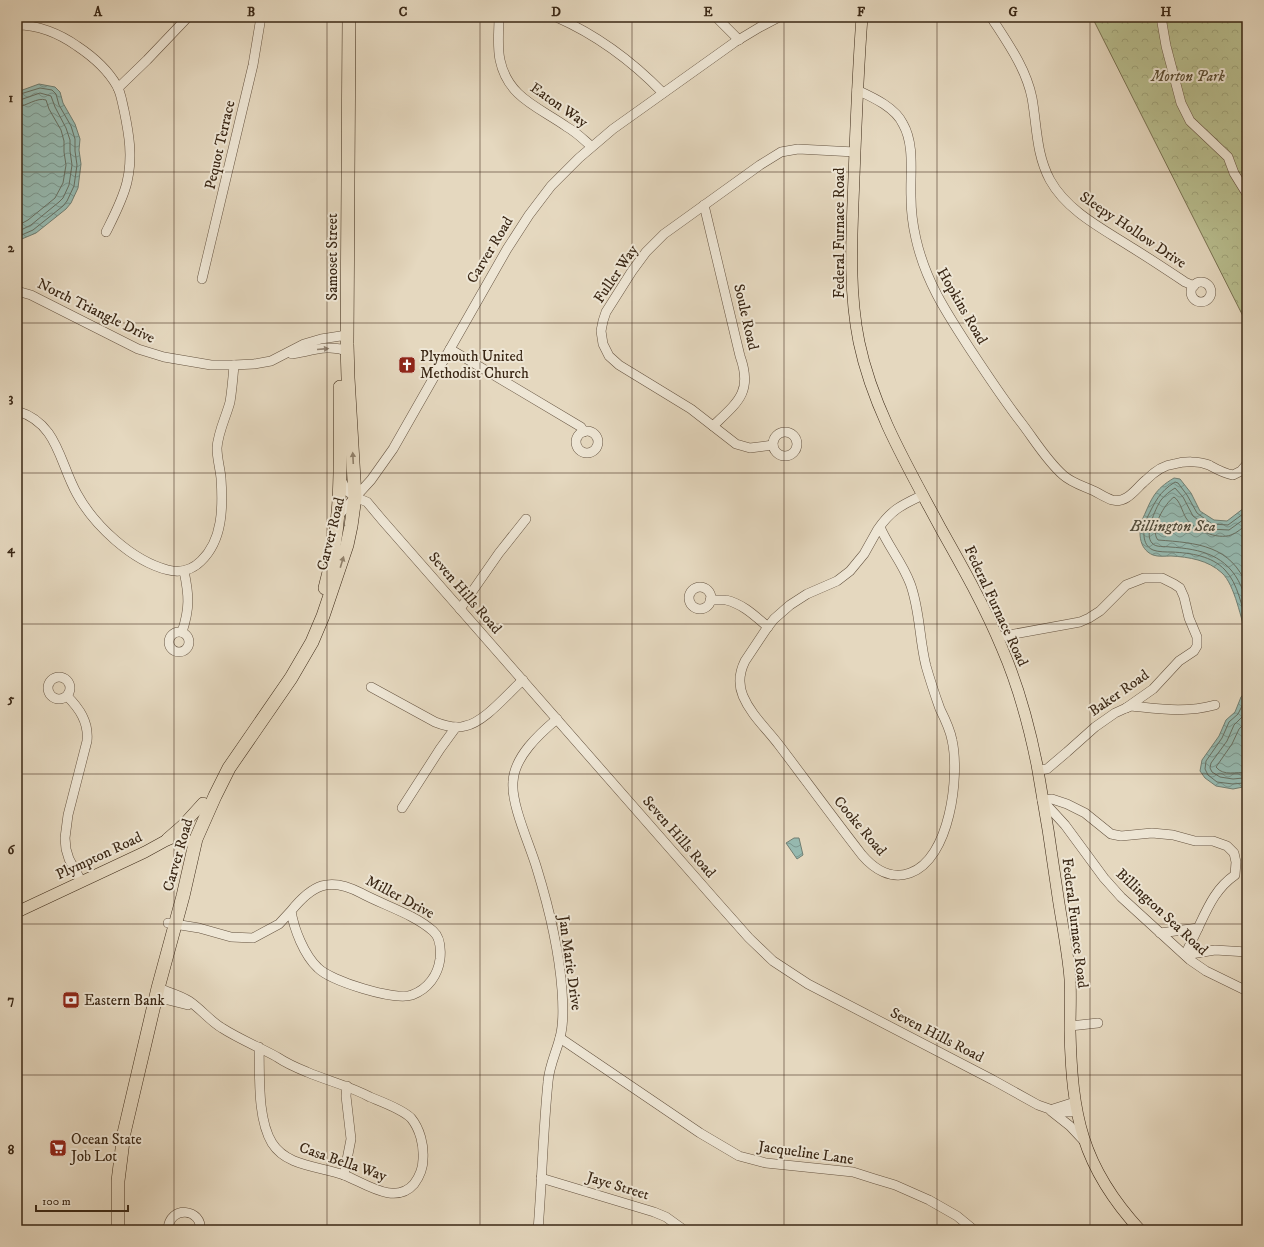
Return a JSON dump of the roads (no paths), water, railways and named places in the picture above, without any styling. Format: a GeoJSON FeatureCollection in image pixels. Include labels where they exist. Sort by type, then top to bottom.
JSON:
{"type":"FeatureCollection","features":[{"type":"Feature","properties":{"kind":"highway","name":"Samoset Street"},"geometry":{"type":"LineString","coordinates":[[342,17],[344,343],[355,497]]}},
{"type":"Feature","properties":{"kind":"highway","name":"Samoset Street"},"geometry":{"type":"LineString","coordinates":[[341,480],[349,17]]}},
{"type":"Feature","properties":{"kind":"highway","name":"Carver Road"},"geometry":{"type":"LineString","coordinates":[[118,1186],[123,1139],[172,924],[192,842],[204,803],[219,771],[286,672],[310,628],[328,578],[333,554],[341,480]]}},
{"type":"Feature","properties":{"kind":"highway","name":"Carver Road"},"geometry":{"type":"LineString","coordinates":[[192,842],[229,768],[291,678],[314,638],[344,555],[351,526],[355,497]]}},
{"type":"Feature","properties":{"kind":"highway","name":"Carver Road"},"geometry":{"type":"LineString","coordinates":[[118,1230],[118,1186],[115,1153],[117,1125],[172,924]]}},
{"type":"Feature","properties":{"kind":"main road","name":"Federal Furnace Road"},"geometry":{"type":"LineString","coordinates":[[862,17],[857,90],[851,250],[855,316],[859,343],[877,402],[896,444],[980,602],[998,638],[1013,675],[1024,712],[1038,770],[1070,978],[1072,1076],[1076,1107],[1085,1142],[1094,1166],[1119,1205],[1140,1230]]}},
{"type":"Feature","properties":{"kind":"main road"},"geometry":{"type":"LineString","coordinates":[[164,841],[173,835],[204,803]]}},
{"type":"Feature","properties":{"kind":"main road","name":"Plympton Road"},"geometry":{"type":"LineString","coordinates":[[17,912],[174,837],[192,842]]}},
{"type":"Feature","properties":{"kind":"street"},"geometry":{"type":"LineString","coordinates":[[118,88],[188,17]]}},
{"type":"Feature","properties":{"kind":"street","name":"Pequot Terrace"},"geometry":{"type":"LineString","coordinates":[[202,279],[254,65],[261,17]]}},
{"type":"Feature","properties":{"kind":"street","name":"Eaton Way"},"geometry":{"type":"LineString","coordinates":[[499,17],[499,59],[509,85],[526,101],[568,127],[592,146]]}},
{"type":"Feature","properties":{"kind":"street"},"geometry":{"type":"LineString","coordinates":[[556,17],[583,30],[614,50],[644,73],[663,93]]}},
{"type":"Feature","properties":{"kind":"street"},"geometry":{"type":"LineString","coordinates":[[716,17],[739,40]]}},
{"type":"Feature","properties":{"kind":"street","name":"Carver Road"},"geometry":{"type":"LineString","coordinates":[[355,497],[371,480],[393,448],[507,249],[529,215],[551,186],[592,146],[613,129],[739,40],[780,17]]}},
{"type":"Feature","properties":{"kind":"street","name":"Sleepy Hollow Drive"},"geometry":{"type":"LineString","coordinates":[[991,17],[1015,56],[1027,82],[1044,167],[1058,192],[1080,213],[1097,225],[1185,282],[1194,286]]}},
{"type":"Feature","properties":{"kind":"street"},"geometry":{"type":"LineString","coordinates":[[1161,17],[1166,46],[1181,103],[1190,121],[1228,157],[1234,173],[1247,194]]}},
{"type":"Feature","properties":{"kind":"street"},"geometry":{"type":"LineString","coordinates":[[17,25],[42,29],[75,44],[98,63],[118,88],[128,130],[130,161],[124,192],[106,232]]}},
{"type":"Feature","properties":{"kind":"street","name":"Hopkins Road"},"geometry":{"type":"LineString","coordinates":[[857,90],[896,113],[903,122],[909,142],[913,223],[916,239],[930,282],[957,330],[1004,401],[1063,475],[1082,487],[1113,500],[1120,501],[1128,497],[1147,479],[1163,468],[1172,464],[1189,462],[1200,463],[1224,474],[1233,475],[1241,471],[1247,464]]}},
{"type":"Feature","properties":{"kind":"street","name":"Fuller Way"},"geometry":{"type":"LineString","coordinates":[[773,445],[754,448],[740,446],[731,442],[713,426],[681,402],[619,365],[606,350],[603,344],[601,331],[602,325],[606,312],[646,252],[664,234],[760,165],[781,152],[798,149],[855,152]]}},
{"type":"Feature","properties":{"kind":"street","name":"Soule Road"},"geometry":{"type":"LineString","coordinates":[[704,205],[740,356],[745,370],[746,383],[743,391],[735,403],[713,426]]}},
{"type":"Feature","properties":{"kind":"street","name":"North Triangle Drive"},"geometry":{"type":"LineString","coordinates":[[17,291],[31,295],[120,341],[146,352],[164,357],[204,364],[234,366],[254,364],[270,361],[304,344],[321,339],[344,343]]}},
{"type":"Feature","properties":{"kind":"street"},"geometry":{"type":"LineString","coordinates":[[450,349],[581,427],[584,432]]}},
{"type":"Feature","properties":{"kind":"street"},"geometry":{"type":"LineString","coordinates":[[17,411],[33,418],[51,436],[57,446],[71,482],[95,520],[132,553],[154,565],[170,571],[184,571],[194,567],[205,557],[213,545],[219,529],[222,500],[217,449],[221,427],[229,402],[234,366]]}},
{"type":"Feature","properties":{"kind":"street","name":"Seven Hills Road"},"geometry":{"type":"LineString","coordinates":[[341,480],[348,491],[355,497],[367,502],[717,902],[749,938],[773,961],[808,984],[1050,1110],[1070,1112],[1076,1107]]}},
{"type":"Feature","properties":{"kind":"street","name":"Cooke Road"},"geometry":{"type":"LineString","coordinates":[[880,527],[885,539],[903,568],[914,593],[926,665],[941,710],[950,731],[954,752],[953,790],[946,828],[937,849],[927,862],[917,870],[905,875],[892,875],[880,870],[868,862],[774,738],[751,711],[744,698],[741,688],[741,673],[745,661],[768,627],[782,612],[799,599],[837,581],[850,571],[864,554],[880,527],[888,515],[898,506],[923,495]]}},
{"type":"Feature","properties":{"kind":"street"},"geometry":{"type":"LineString","coordinates":[[338,516],[355,497]]}},
{"type":"Feature","properties":{"kind":"street"},"geometry":{"type":"LineString","coordinates":[[460,609],[499,553],[526,519]]}},
{"type":"Feature","properties":{"kind":"street"},"geometry":{"type":"LineString","coordinates":[[182,632],[188,608],[188,590],[184,571]]}},
{"type":"Feature","properties":{"kind":"street","name":"Baker Road"},"geometry":{"type":"LineString","coordinates":[[998,638],[1080,622],[1090,618],[1100,611],[1126,585],[1144,578],[1169,580],[1180,588],[1197,637],[1197,646],[1194,651],[1179,662],[1153,689],[1095,727],[1047,769],[1038,770]]}},
{"type":"Feature","properties":{"kind":"street"},"geometry":{"type":"LineString","coordinates":[[710,600],[726,600],[738,605],[750,612],[768,627]]}},
{"type":"Feature","properties":{"kind":"street"},"geometry":{"type":"LineString","coordinates":[[371,687],[435,722],[445,726],[456,727],[466,726],[484,717],[523,680]]}},
{"type":"Feature","properties":{"kind":"street"},"geometry":{"type":"LineString","coordinates":[[66,696],[80,712],[85,722],[88,734],[68,815],[65,838],[69,859],[82,881]]}},
{"type":"Feature","properties":{"kind":"street"},"geometry":{"type":"LineString","coordinates":[[1126,708],[1131,706],[1179,711],[1193,710],[1215,705]]}},
{"type":"Feature","properties":{"kind":"street","name":"Jan Marie Drive"},"geometry":{"type":"LineString","coordinates":[[538,1230],[548,1080],[560,1038],[563,1021],[562,990],[555,941],[543,890],[514,798],[513,788],[516,769],[527,749],[543,731],[557,719]]}},
{"type":"Feature","properties":{"kind":"street"},"geometry":{"type":"LineString","coordinates":[[402,808],[456,727]]}},
{"type":"Feature","properties":{"kind":"street"},"geometry":{"type":"LineString","coordinates":[[1042,800],[1052,799],[1067,804],[1085,813],[1111,834],[1121,836],[1152,833],[1180,836],[1195,841],[1213,841],[1227,846],[1234,853],[1236,862],[1235,874],[1216,892],[1184,955]]}},
{"type":"Feature","properties":{"kind":"street","name":"Billington Sea Road"},"geometry":{"type":"LineString","coordinates":[[1042,800],[1065,825],[1112,887],[1160,934],[1184,955],[1206,971],[1247,991]]}},
{"type":"Feature","properties":{"kind":"street","name":"Miller Drive"},"geometry":{"type":"LineString","coordinates":[[172,924],[199,928],[231,937],[253,938],[279,924],[299,901],[314,888],[339,884],[351,887],[416,919],[434,931],[441,949],[439,966],[435,976],[429,985],[411,996],[400,996],[376,992],[336,978],[318,969],[309,958],[293,925],[291,911]]}},
{"type":"Feature","properties":{"kind":"street"},"geometry":{"type":"LineString","coordinates":[[1160,934],[1198,928]]}},
{"type":"Feature","properties":{"kind":"street"},"geometry":{"type":"LineString","coordinates":[[1184,955],[1220,950],[1247,952]]}},
{"type":"Feature","properties":{"kind":"street","name":"Casa Bella Way"},"geometry":{"type":"LineString","coordinates":[[157,992],[196,1007],[223,1028],[259,1047],[278,1058],[305,1072],[359,1091],[410,1118],[420,1134],[423,1144],[420,1177],[404,1192],[395,1194],[384,1192],[344,1175],[292,1161],[280,1153],[273,1144],[265,1126],[262,1108],[259,1047]]}},
{"type":"Feature","properties":{"kind":"street"},"geometry":{"type":"LineString","coordinates":[[1070,1026],[1098,1023]]}},
{"type":"Feature","properties":{"kind":"street","name":"Jacqueline Lane"},"geometry":{"type":"LineString","coordinates":[[560,1038],[700,1133],[740,1156],[766,1163],[853,1172],[882,1181],[912,1192],[939,1205],[957,1216],[974,1230]]}},
{"type":"Feature","properties":{"kind":"street"},"geometry":{"type":"LineString","coordinates":[[260,1066],[278,1058]]}},
{"type":"Feature","properties":{"kind":"street"},"geometry":{"type":"LineString","coordinates":[[344,1175],[351,1139],[346,1096],[347,1086]]}},
{"type":"Feature","properties":{"kind":"street"},"geometry":{"type":"LineString","coordinates":[[1050,1110],[1070,1126],[1085,1142]]}},
{"type":"Feature","properties":{"kind":"street","name":"Jaye Street"},"geometry":{"type":"LineString","coordinates":[[541,1178],[654,1212],[666,1217],[684,1230]]}},
{"type":"Feature","properties":{"kind":"street"},"geometry":{"type":"LineString","coordinates":[[168,1230],[169,1223],[174,1215],[179,1212],[188,1212],[196,1216],[200,1222],[200,1230]]}},
{"type":"Feature","properties":{"kind":"water"},"geometry":{"type":"Polygon","coordinates":[[[39,84],[55,87],[60,92],[63,103],[75,124],[80,139],[79,150],[81,164],[78,188],[71,203],[66,209],[36,233],[17,241],[17,92],[39,84]]]}},
{"type":"Feature","properties":{"kind":"water","name":"Billington Sea"},"geometry":{"type":"Polygon","coordinates":[[[1174,478],[1180,479],[1191,493],[1200,511],[1214,520],[1227,521],[1247,504],[1247,637],[1231,586],[1227,578],[1222,573],[1211,565],[1191,558],[1153,555],[1144,548],[1142,544],[1140,539],[1140,528],[1149,505],[1154,495],[1162,486],[1174,478]]]}},
{"type":"Feature","properties":{"kind":"water"},"geometry":{"type":"Polygon","coordinates":[[[1247,690],[1247,788],[1243,787],[1233,789],[1216,786],[1205,778],[1200,771],[1202,760],[1219,736],[1226,720],[1235,712],[1241,697],[1247,690]]]}},
{"type":"Feature","properties":{"kind":"water"},"geometry":{"type":"Polygon","coordinates":[[[794,838],[799,838],[803,855],[797,859],[786,843],[794,838]]]}},
{"type":"Feature","properties":{"kind":"place","name":"Plymouth United Methodist Church"},"geometry":{"type":"Point","coordinates":[407,365]}},
{"type":"Feature","properties":{"kind":"place","name":"Eastern Bank"},"geometry":{"type":"Point","coordinates":[71,1000]}},
{"type":"Feature","properties":{"kind":"place","name":"Ocean State Job Lot"},"geometry":{"type":"Point","coordinates":[58,1148]}},
{"type":"Feature","properties":{"kind":"park label","name":"Morton Park"},"geometry":{"type":"Point","coordinates":[1188,76]}}]}
